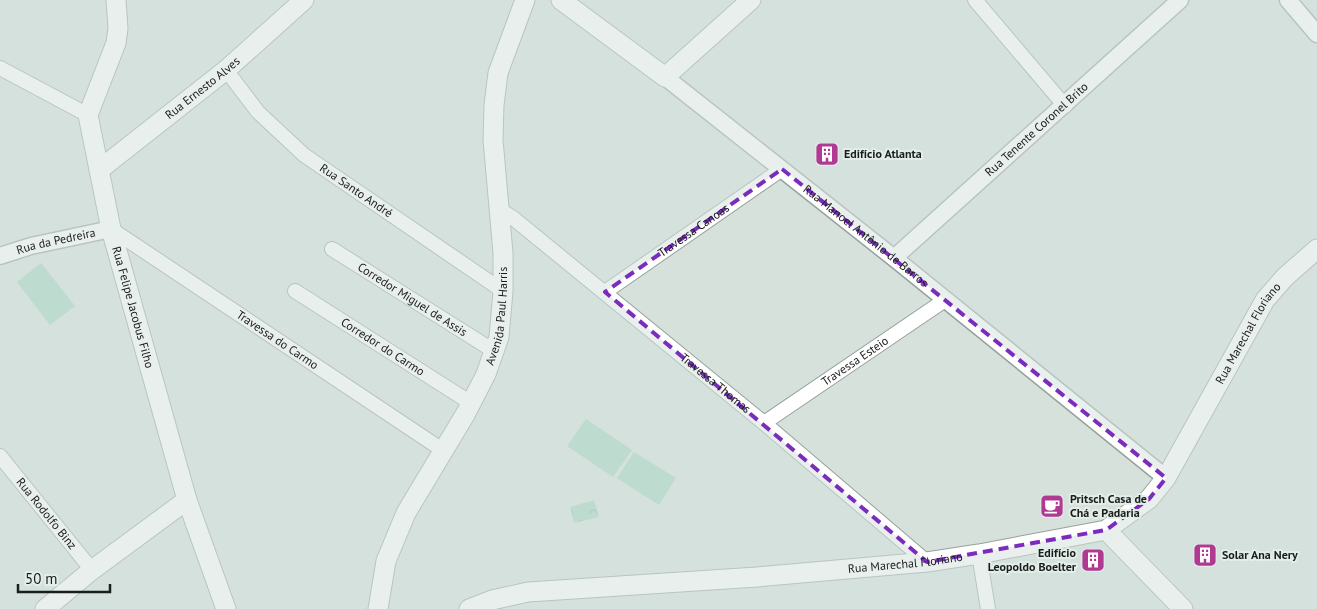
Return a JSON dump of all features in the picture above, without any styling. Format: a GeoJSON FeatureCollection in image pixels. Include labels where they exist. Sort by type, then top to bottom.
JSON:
{"type":"FeatureCollection","features":[{"type":"Feature","properties":{"kind":"main road"},"geometry":{"type":"LineString","coordinates":[[88,115],[116,44],[118,28],[116,0]]}},
{"type":"Feature","properties":{"kind":"main road","name":"Rua Ernesto Alves"},"geometry":{"type":"LineString","coordinates":[[99,170],[226,70],[304,0]]}},
{"type":"Feature","properties":{"kind":"main road","name":"Avenida Paul Harris"},"geometry":{"type":"LineString","coordinates":[[378,609],[386,561],[406,513],[471,403],[498,337],[503,291],[493,140],[495,90],[507,46],[525,0]]}},
{"type":"Feature","properties":{"kind":"main road","name":"Rua Manoel Antônio de Barros"},"geometry":{"type":"LineString","coordinates":[[561,0],[665,77]]}},
{"type":"Feature","properties":{"kind":"main road"},"geometry":{"type":"LineString","coordinates":[[665,77],[751,0]]}},
{"type":"Feature","properties":{"kind":"main road","name":"Rua Felipe Jacobus Filho"},"geometry":{"type":"LineString","coordinates":[[88,115],[110,229],[187,500],[226,609]]}},
{"type":"Feature","properties":{"kind":"main road","name":"Rua Marechal Floriano"},"geometry":{"type":"LineString","coordinates":[[469,609],[492,600],[528,592],[757,578],[927,562],[1106,530],[1149,499],[1166,478],[1265,300],[1285,276],[1317,249]]}},
{"type":"Feature","properties":{"kind":"main road"},"geometry":{"type":"LineString","coordinates":[[45,609],[92,570],[187,500]]}},
{"type":"Feature","properties":{"kind":"main road"},"geometry":{"type":"LineString","coordinates":[[1106,530],[1183,609]]}},
{"type":"Feature","properties":{"kind":"street"},"geometry":{"type":"LineString","coordinates":[[975,0],[1065,106]]}},
{"type":"Feature","properties":{"kind":"street","name":"Rua Tenente Coronel Brito"},"geometry":{"type":"LineString","coordinates":[[894,258],[1065,106],[1180,0]]}},
{"type":"Feature","properties":{"kind":"street"},"geometry":{"type":"LineString","coordinates":[[1288,0],[1317,34]]}},
{"type":"Feature","properties":{"kind":"street"},"geometry":{"type":"LineString","coordinates":[[0,68],[88,115]]}},
{"type":"Feature","properties":{"kind":"street","name":"Rua Santo André"},"geometry":{"type":"LineString","coordinates":[[226,70],[258,112],[304,155],[503,291]]}},
{"type":"Feature","properties":{"kind":"street","name":"Rua Manoel Antônio de Barros"},"geometry":{"type":"LineString","coordinates":[[665,77],[894,258],[1166,478]]}},
{"type":"Feature","properties":{"kind":"street","name":"Travessa Canoas"},"geometry":{"type":"LineString","coordinates":[[605,292],[782,169]]}},
{"type":"Feature","properties":{"kind":"street","name":"Travessa Thomas"},"geometry":{"type":"LineString","coordinates":[[499,209],[513,218],[605,292],[764,423],[927,562]]}},
{"type":"Feature","properties":{"kind":"street","name":"Rua da Pedreira"},"geometry":{"type":"LineString","coordinates":[[0,256],[31,246],[110,229]]}},
{"type":"Feature","properties":{"kind":"street","name":"Travessa do Carmo"},"geometry":{"type":"LineString","coordinates":[[110,229],[444,451]]}},
{"type":"Feature","properties":{"kind":"street","name":"Corredor Miguel de Assis"},"geometry":{"type":"LineString","coordinates":[[332,249],[494,350]]}},
{"type":"Feature","properties":{"kind":"street","name":"Corredor do Carmo"},"geometry":{"type":"LineString","coordinates":[[295,291],[471,403]]}},
{"type":"Feature","properties":{"kind":"street","name":"Travessa Esteio"},"geometry":{"type":"LineString","coordinates":[[764,423],[946,300]]}},
{"type":"Feature","properties":{"kind":"street","name":"Rua Rodolfo Binz"},"geometry":{"type":"LineString","coordinates":[[0,456],[92,570]]}},
{"type":"Feature","properties":{"kind":"street"},"geometry":{"type":"LineString","coordinates":[[979,554],[988,609]]}},
{"type":"Feature","properties":{"kind":"highlighted area"},"geometry":{"type":"Polygon","coordinates":[[[782,169],[1166,478],[1149,499],[1106,530],[927,562],[605,292],[782,169]]]}},
{"type":"Feature","properties":{"kind":"green space"},"geometry":{"type":"Polygon","coordinates":[[[41,263],[75,306],[50,325],[17,282],[41,263]]]}},
{"type":"Feature","properties":{"kind":"green space"},"geometry":{"type":"Polygon","coordinates":[[[586,419],[632,450],[613,477],[567,446],[586,419]]]}},
{"type":"Feature","properties":{"kind":"green space"},"geometry":{"type":"Polygon","coordinates":[[[634,452],[676,478],[659,505],[617,478],[634,452]]]}},
{"type":"Feature","properties":{"kind":"green space"},"geometry":{"type":"Polygon","coordinates":[[[594,500],[599,517],[574,523],[570,507],[594,500]]]}},
{"type":"Feature","properties":{"kind":"place","name":"Edifício Atlanta"},"geometry":{"type":"Point","coordinates":[827,154]}},
{"type":"Feature","properties":{"kind":"place","name":"Pritsch Casa de Chá e Padaria"},"geometry":{"type":"Point","coordinates":[1052,506]}},
{"type":"Feature","properties":{"kind":"place","name":"Solar Ana Nery"},"geometry":{"type":"Point","coordinates":[1205,555]}},
{"type":"Feature","properties":{"kind":"place","name":"Edifício Leopoldo Boelter"},"geometry":{"type":"Point","coordinates":[1093,560]}}]}
